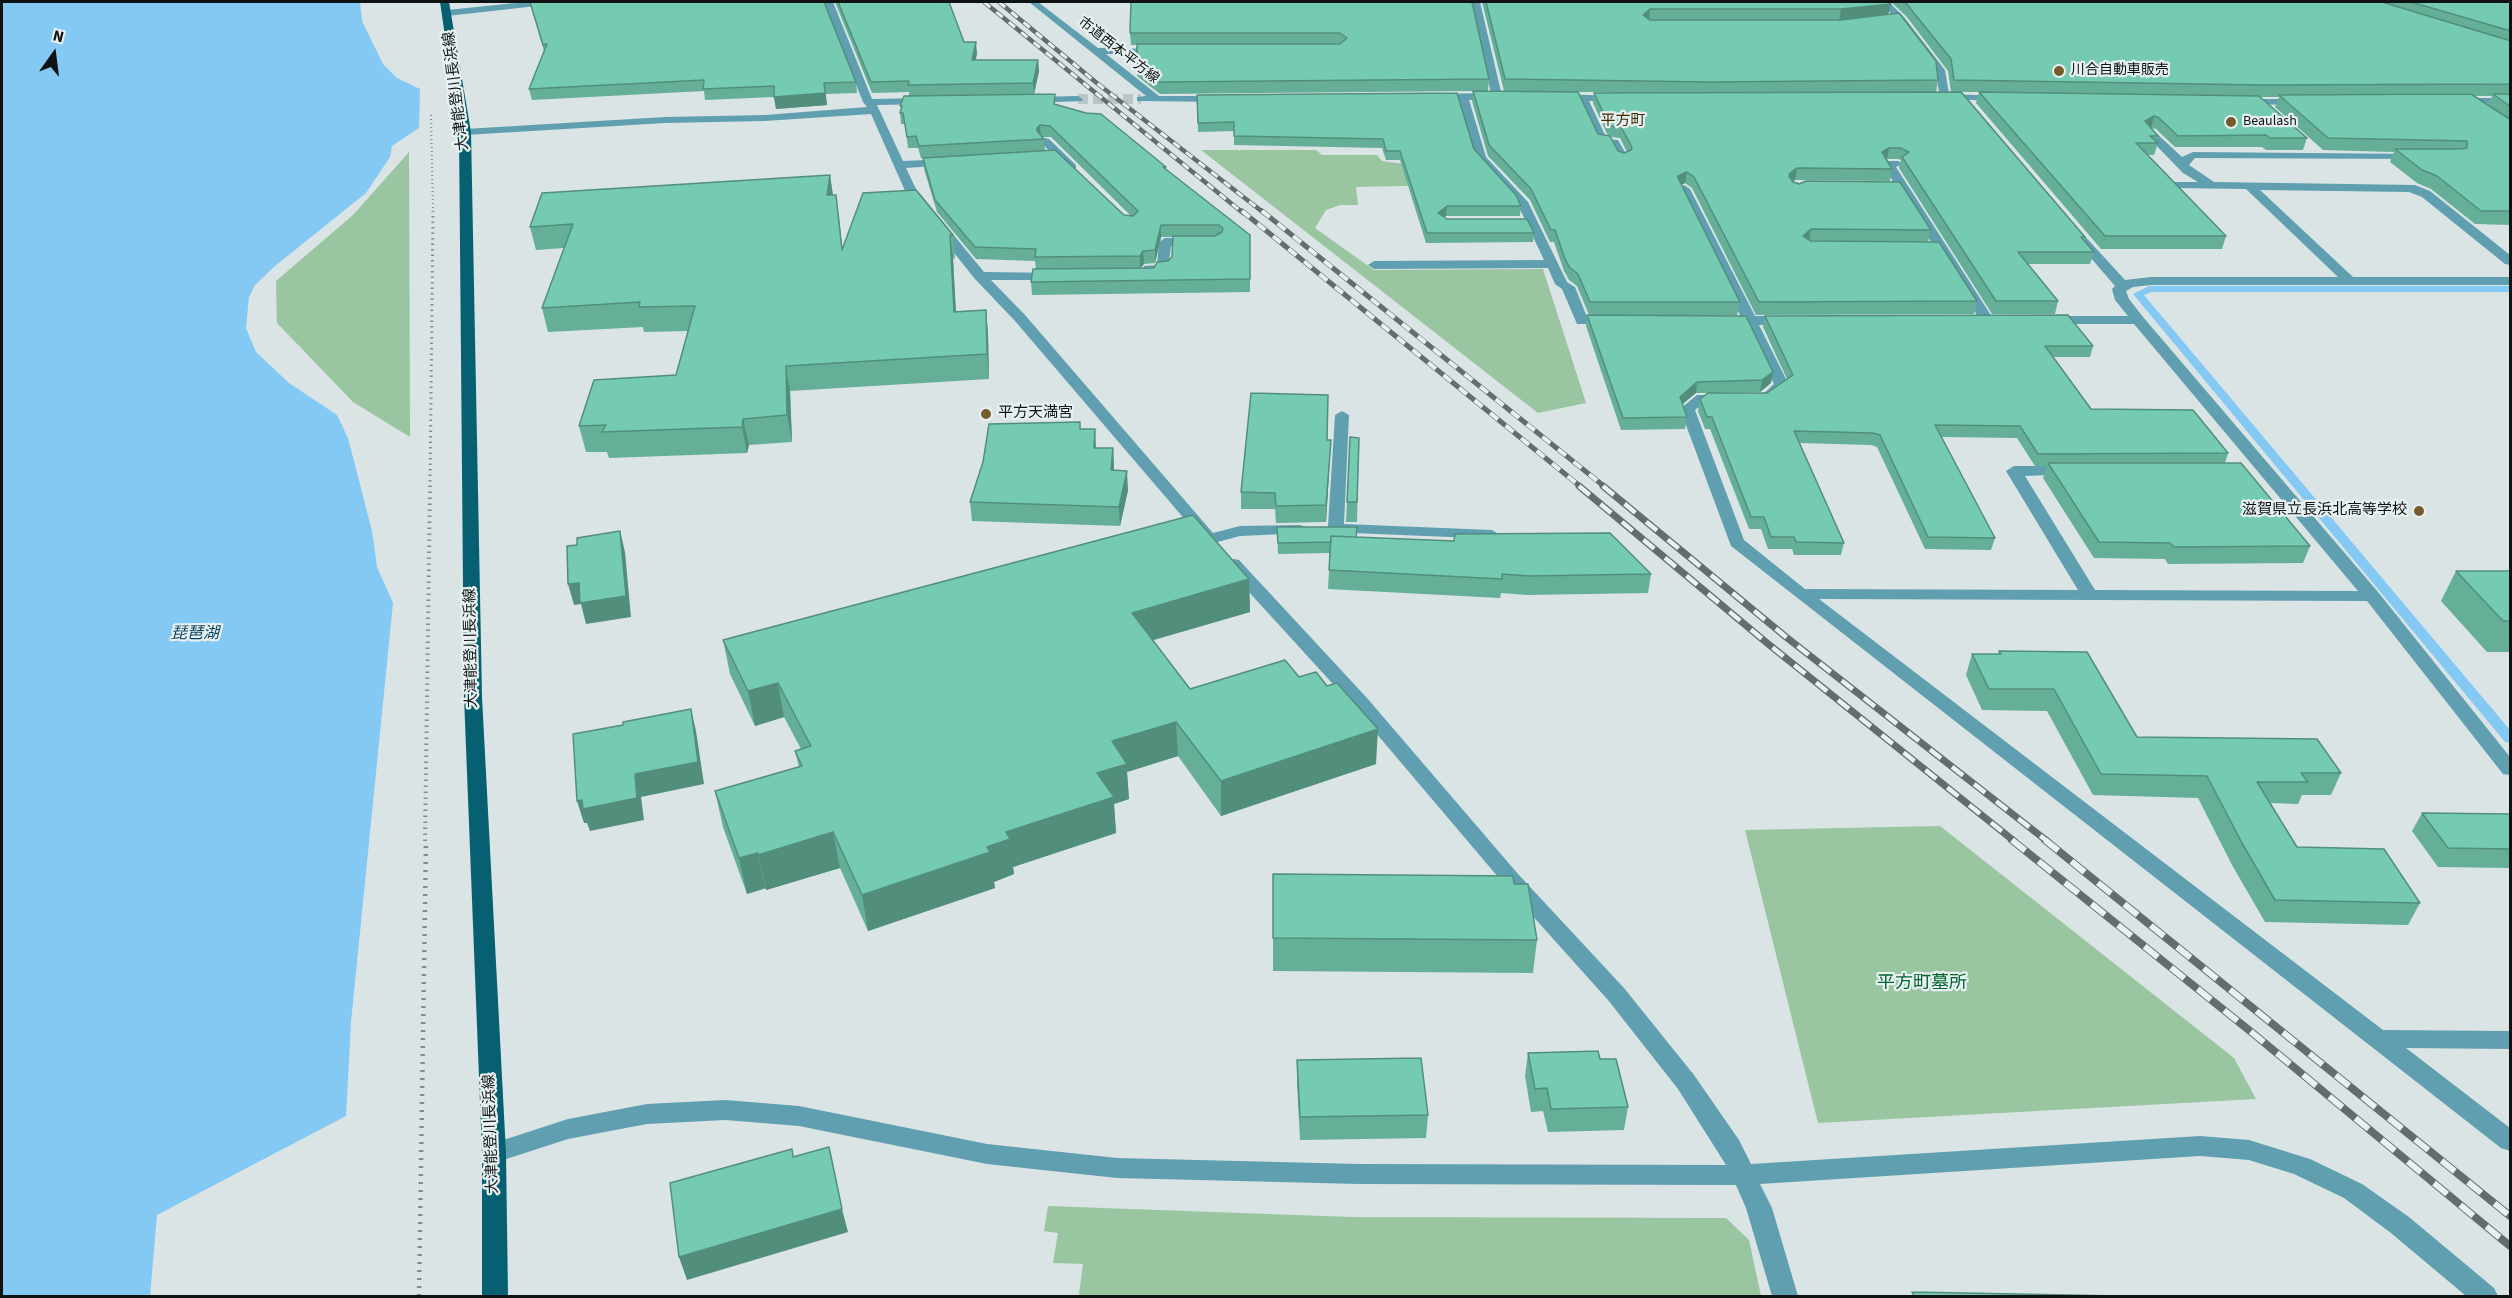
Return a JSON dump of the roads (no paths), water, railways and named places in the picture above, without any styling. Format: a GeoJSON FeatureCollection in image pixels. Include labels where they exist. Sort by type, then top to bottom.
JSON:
{"type":"FeatureCollection","features":[{"type":"Feature","properties":{"kind":"main road","name":"大津能登川長浜線"},"geometry":{"type":"LineString","coordinates":[[446,7],[465,132],[473,697],[494,1153],[495,1296]]}},
{"type":"Feature","properties":{"kind":"street"},"geometry":{"type":"LineString","coordinates":[[446,7],[546,2]]}},
{"type":"Feature","properties":{"kind":"street"},"geometry":{"type":"LineString","coordinates":[[828,2],[871,106],[918,201],[980,276],[1020,318],[1210,539],[1360,702],[1511,879],[1616,994],[1704,1107],[1730,1147],[1765,1226],[1785,1296]]}},
{"type":"Feature","properties":{"kind":"street","name":"市道西本平方線"},"geometry":{"type":"LineString","coordinates":[[1034,2],[1158,100]]}},
{"type":"Feature","properties":{"kind":"street"},"geometry":{"type":"LineString","coordinates":[[1428,98],[1503,96],[1474,2]]}},
{"type":"Feature","properties":{"kind":"street"},"geometry":{"type":"LineString","coordinates":[[1884,2],[1895,19],[1941,72],[1938,97],[1967,104],[2011,100]]}},
{"type":"Feature","properties":{"kind":"street"},"geometry":{"type":"LineString","coordinates":[[1095,51],[1165,51]]}},
{"type":"Feature","properties":{"kind":"street"},"geometry":{"type":"LineString","coordinates":[[1463,97],[1481,159],[1522,202],[1526,222],[1553,264],[1562,284],[1568,287],[1582,321],[1629,321]]}},
{"type":"Feature","properties":{"kind":"street"},"geometry":{"type":"LineString","coordinates":[[1550,97],[1628,98]]}},
{"type":"Feature","properties":{"kind":"street"},"geometry":{"type":"LineString","coordinates":[[1582,98],[1603,142],[1614,142],[1623,159]]}},
{"type":"Feature","properties":{"kind":"street"},"geometry":{"type":"LineString","coordinates":[[1020,100],[1078,99]]}},
{"type":"Feature","properties":{"kind":"street"},"geometry":{"type":"LineString","coordinates":[[1141,99],[1228,99]]}},
{"type":"Feature","properties":{"kind":"street"},"geometry":{"type":"LineString","coordinates":[[465,132],[665,120],[765,118],[938,101]]}},
{"type":"Feature","properties":{"kind":"street"},"geometry":{"type":"LineString","coordinates":[[2448,101],[2511,101]]}},
{"type":"Feature","properties":{"kind":"street"},"geometry":{"type":"LineString","coordinates":[[2469,101],[2486,113]]}},
{"type":"Feature","properties":{"kind":"street"},"geometry":{"type":"LineString","coordinates":[[2235,102],[2316,102]]}},
{"type":"Feature","properties":{"kind":"street"},"geometry":{"type":"LineString","coordinates":[[2259,102],[2277,117]]}},
{"type":"Feature","properties":{"kind":"street"},"geometry":{"type":"LineString","coordinates":[[2150,133],[2191,174],[2217,186]]}},
{"type":"Feature","properties":{"kind":"street"},"geometry":{"type":"LineString","coordinates":[[1045,141],[1053,155],[1083,177]]}},
{"type":"Feature","properties":{"kind":"street"},"geometry":{"type":"LineString","coordinates":[[2302,141],[2320,156]]}},
{"type":"Feature","properties":{"kind":"street"},"geometry":{"type":"LineString","coordinates":[[2183,165],[2193,156],[2422,156]]}},
{"type":"Feature","properties":{"kind":"street"},"geometry":{"type":"LineString","coordinates":[[899,165],[956,161]]}},
{"type":"Feature","properties":{"kind":"street"},"geometry":{"type":"LineString","coordinates":[[1898,164],[1888,164],[1896,187],[1987,320]]}},
{"type":"Feature","properties":{"kind":"street"},"geometry":{"type":"LineString","coordinates":[[2179,185],[2399,186],[2418,190],[2511,261]]}},
{"type":"Feature","properties":{"kind":"street"},"geometry":{"type":"LineString","coordinates":[[2249,186],[2351,282]]}},
{"type":"Feature","properties":{"kind":"street"},"geometry":{"type":"LineString","coordinates":[[1684,189],[1782,385],[1765,398],[1754,398]]}},
{"type":"Feature","properties":{"kind":"street"},"geometry":{"type":"LineString","coordinates":[[2069,225],[2122,285]]}},
{"type":"Feature","properties":{"kind":"street"},"geometry":{"type":"LineString","coordinates":[[1137,275],[1149,275],[1149,268],[1163,268],[1165,242],[1205,242]]}},
{"type":"Feature","properties":{"kind":"street"},"geometry":{"type":"LineString","coordinates":[[1374,265],[1553,264]]}},
{"type":"Feature","properties":{"kind":"street"},"geometry":{"type":"LineString","coordinates":[[980,276],[1070,276]]}},
{"type":"Feature","properties":{"kind":"street"},"geometry":{"type":"LineString","coordinates":[[2122,285],[2151,282],[2511,281]]}},
{"type":"Feature","properties":{"kind":"street"},"geometry":{"type":"LineString","coordinates":[[2122,285],[2119,289],[2122,300],[2138,320],[2372,596],[2511,769]]}},
{"type":"Feature","properties":{"kind":"street"},"geometry":{"type":"LineString","coordinates":[[1713,321],[1797,320]]}},
{"type":"Feature","properties":{"kind":"street"},"geometry":{"type":"LineString","coordinates":[[2033,320],[2138,320]]}},
{"type":"Feature","properties":{"kind":"street"},"geometry":{"type":"LineString","coordinates":[[1733,398],[1701,398],[1687,409],[1737,542],[2511,1141]]}},
{"type":"Feature","properties":{"kind":"street"},"geometry":{"type":"LineString","coordinates":[[1336,530],[1342,415]]}},
{"type":"Feature","properties":{"kind":"street"},"geometry":{"type":"LineString","coordinates":[[2086,471],[2014,471],[2090,594]]}},
{"type":"Feature","properties":{"kind":"street"},"geometry":{"type":"LineString","coordinates":[[2242,472],[2266,472]]}},
{"type":"Feature","properties":{"kind":"street"},"geometry":{"type":"LineString","coordinates":[[1210,539],[1240,531],[1336,530],[1509,535]]}},
{"type":"Feature","properties":{"kind":"street"},"geometry":{"type":"LineString","coordinates":[[1802,594],[2372,596]]}},
{"type":"Feature","properties":{"kind":"street"},"geometry":{"type":"LineString","coordinates":[[2379,1039],[2511,1040]]}},
{"type":"Feature","properties":{"kind":"street"},"geometry":{"type":"LineString","coordinates":[[494,1153],[568,1130],[608,1121],[647,1114],[725,1110],[799,1116],[987,1154],[1117,1167],[1359,1174],[1743,1175],[2200,1146],[2249,1150],[2301,1166],[2353,1191],[2400,1225],[2486,1296]]}},
{"type":"Feature","properties":{"kind":"water","name":"琵琶湖"},"geometry":{"type":"Polygon","coordinates":[[[2,2],[360,2],[362,21],[383,64],[397,78],[420,89],[419,128],[392,146],[390,157],[366,193],[275,266],[255,285],[249,297],[246,328],[256,352],[289,383],[337,415],[348,438],[372,531],[377,567],[393,603],[351,1022],[346,1116],[157,1215],[150,1296],[2,1296],[2,2]]]}},
{"type":"Feature","properties":{"kind":"waterway"},"geometry":{"type":"LineString","coordinates":[[2510,289],[2149,289],[2138,294],[2510,739]]}},
{"type":"Feature","properties":{"kind":"tunnel"},"geometry":{"type":"LineString","coordinates":[[1078,99],[1141,99]]}},
{"type":"Feature","properties":{"kind":"railway"},"geometry":{"type":"LineString","coordinates":[[984,2],[1243,213]]}},
{"type":"Feature","properties":{"kind":"railway"},"geometry":{"type":"LineString","coordinates":[[999,2],[1098,84],[1264,213]]}},
{"type":"Feature","properties":{"kind":"railway"},"geometry":{"type":"LineString","coordinates":[[1242,211],[1581,487]]}},
{"type":"Feature","properties":{"kind":"railway"},"geometry":{"type":"LineString","coordinates":[[1262,211],[1605,487]]}},
{"type":"Feature","properties":{"kind":"railway"},"geometry":{"type":"LineString","coordinates":[[1579,486],[1767,643],[2014,841]]}},
{"type":"Feature","properties":{"kind":"railway"},"geometry":{"type":"LineString","coordinates":[[1603,486],[1786,637],[2047,841]]}},
{"type":"Feature","properties":{"kind":"railway"},"geometry":{"type":"LineString","coordinates":[[2012,840],[2255,1035],[2510,1246]]}},
{"type":"Feature","properties":{"kind":"railway"},"geometry":{"type":"LineString","coordinates":[[2045,840],[2510,1216]]}},
{"type":"Feature","properties":{"kind":"place","name":"川合自動車販売"},"geometry":{"type":"Point","coordinates":[2059,71]}},
{"type":"Feature","properties":{"kind":"place","name":"Beaulash"},"geometry":{"type":"Point","coordinates":[2231,122]}},
{"type":"Feature","properties":{"kind":"place","name":"平方天満宮"},"geometry":{"type":"Point","coordinates":[986,414]}},
{"type":"Feature","properties":{"kind":"place","name":"滋賀県立長浜北高等学校"},"geometry":{"type":"Point","coordinates":[2419,511]}},
{"type":"Feature","properties":{"kind":"district","name":"平方町"},"geometry":{"type":"Point","coordinates":[1623,122]}},
{"type":"Feature","properties":{"kind":"park label","name":"平方町墓所"},"geometry":{"type":"Point","coordinates":[1922,984]}}]}
